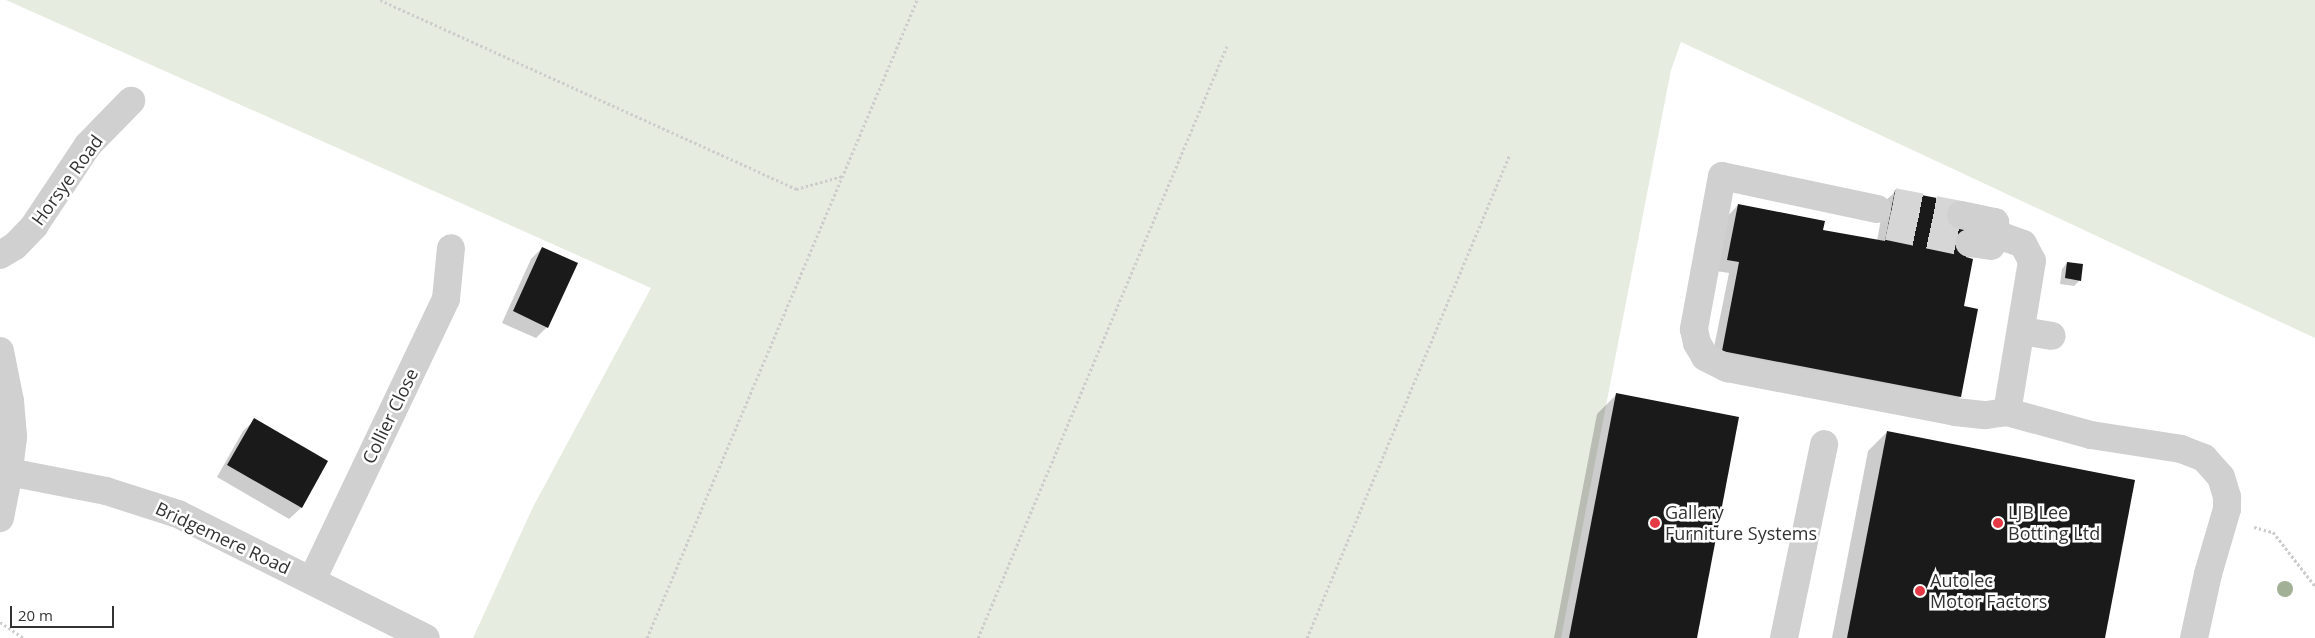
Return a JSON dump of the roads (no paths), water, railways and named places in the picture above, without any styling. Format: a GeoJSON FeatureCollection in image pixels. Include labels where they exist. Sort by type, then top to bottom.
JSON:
{"type":"FeatureCollection","features":[{"type":"Feature","properties":{"kind":"street","name":"Horsye Road"},"geometry":{"type":"LineString","coordinates":[[0,255],[15,246],[34,226],[88,145],[131,100]]}},
{"type":"Feature","properties":{"kind":"street"},"geometry":{"type":"LineString","coordinates":[[1886,212],[1722,176],[1694,329],[1697,343],[1705,357],[1727,368],[1955,412],[1986,414],[2007,412],[2091,435],[2181,449],[2204,458],[2214,468],[2225,486],[2227,497],[2225,520],[2208,574],[2194,638]]}},
{"type":"Feature","properties":{"kind":"street"},"geometry":{"type":"LineString","coordinates":[[1961,214],[1995,222],[1981,238],[2023,244],[2032,261],[2007,412]]}},
{"type":"Feature","properties":{"kind":"street","name":"Collier Close"},"geometry":{"type":"LineString","coordinates":[[312,580],[446,299],[452,248]]}},
{"type":"Feature","properties":{"kind":"street"},"geometry":{"type":"LineString","coordinates":[[2021,331],[2052,336]]}},
{"type":"Feature","properties":{"kind":"street"},"geometry":{"type":"LineString","coordinates":[[0,352],[11,419],[12,437],[9,472],[0,518]]}},
{"type":"Feature","properties":{"kind":"street"},"geometry":{"type":"LineString","coordinates":[[1784,638],[1824,444]]}},
{"type":"Feature","properties":{"kind":"street","name":"Bridgemere Road"},"geometry":{"type":"LineString","coordinates":[[9,472],[106,491],[178,514],[426,638]]}},
{"type":"Feature","properties":{"kind":"tunnel"},"geometry":{"type":"LineString","coordinates":[[1893,202],[1961,215]]}},
{"type":"Feature","properties":{"kind":"tunnel"},"geometry":{"type":"LineString","coordinates":[[1888,226],[1969,243]]}},
{"type":"Feature","properties":{"kind":"place","name":"Gallery Furniture Systems"},"geometry":{"type":"Point","coordinates":[1655,523]}},
{"type":"Feature","properties":{"kind":"place","name":"LJB Lee Botting Ltd"},"geometry":{"type":"Point","coordinates":[1998,523]}},
{"type":"Feature","properties":{"kind":"place","name":"Autolec Motor Factors"},"geometry":{"type":"Point","coordinates":[1920,591]}}]}
